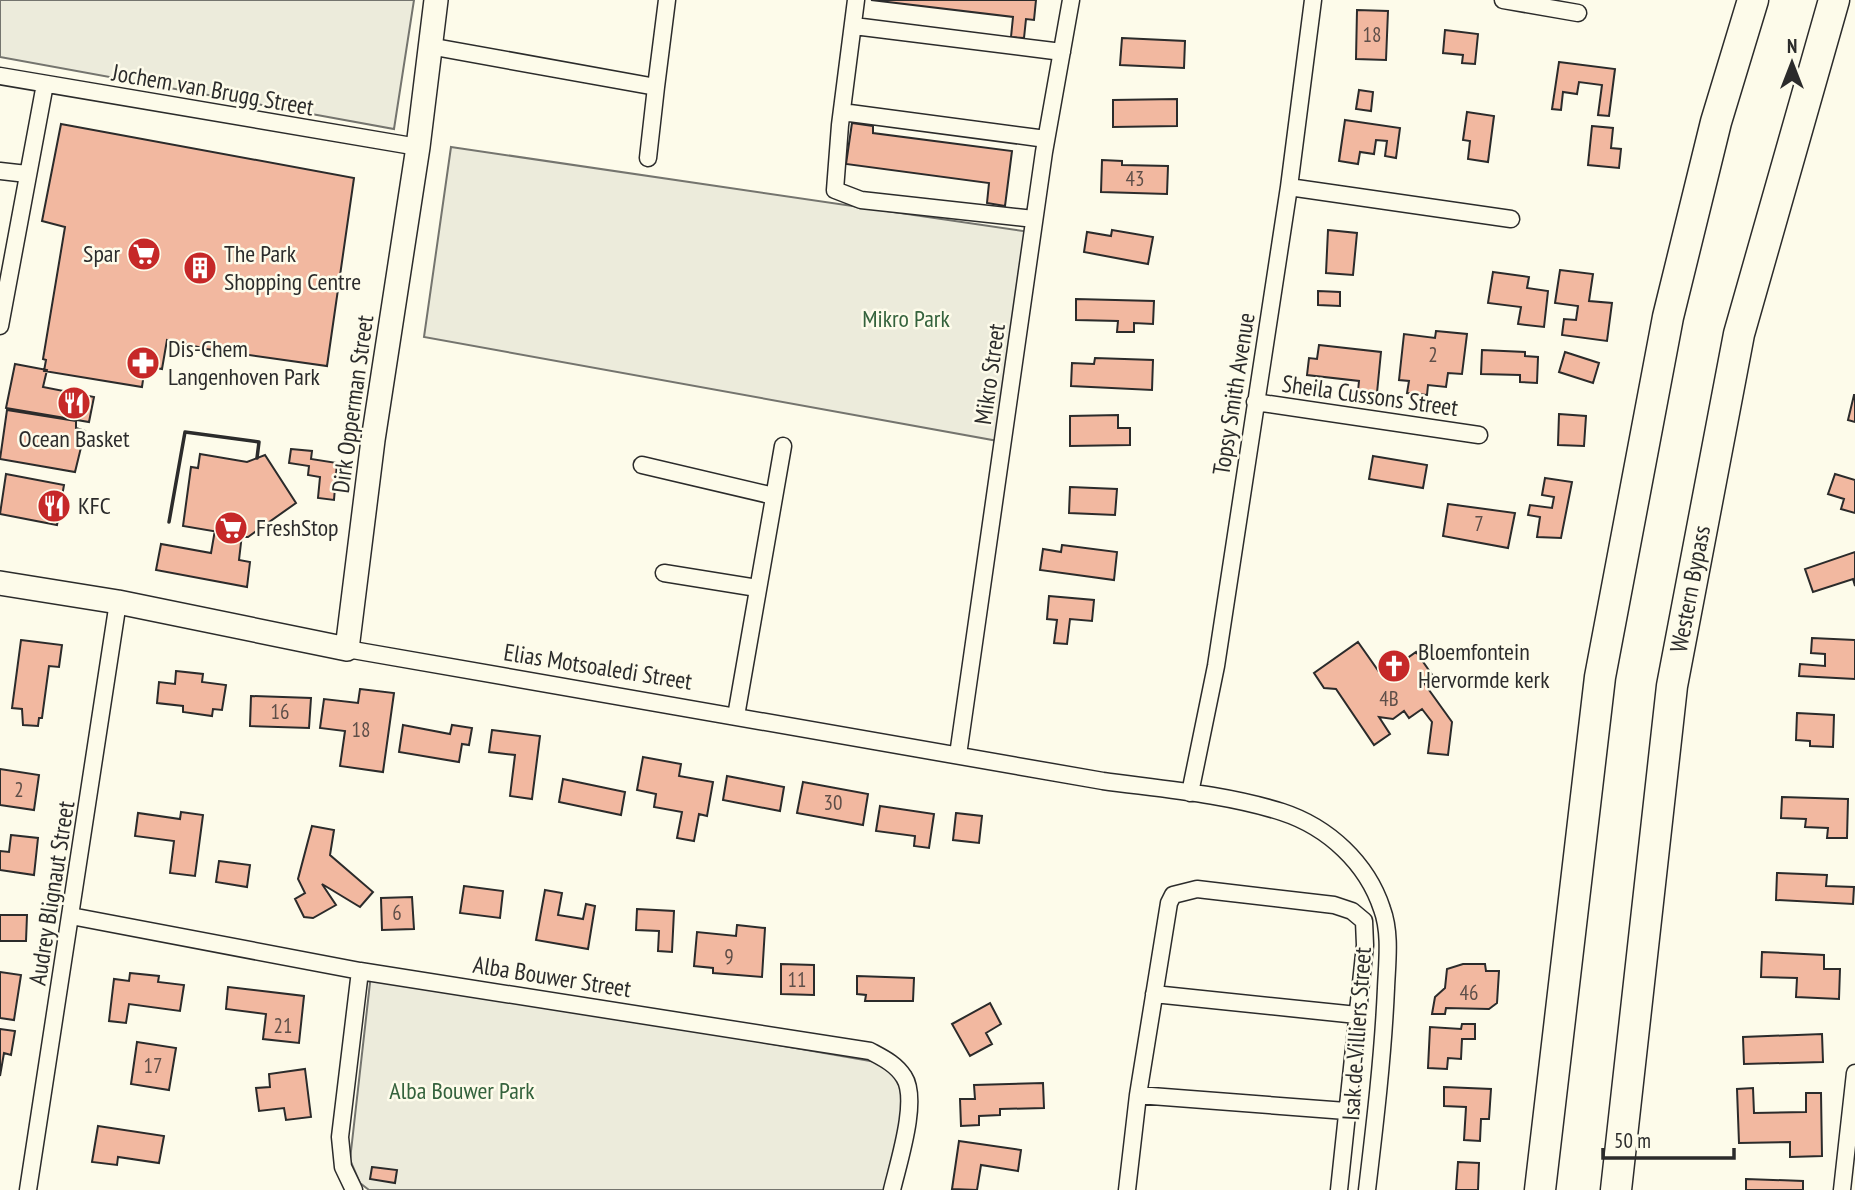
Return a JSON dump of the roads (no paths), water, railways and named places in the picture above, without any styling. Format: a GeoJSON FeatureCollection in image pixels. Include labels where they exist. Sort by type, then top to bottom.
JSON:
{"type":"FeatureCollection","features":[{"type":"Feature","properties":{"kind":"highway"},"geometry":{"type":"LineString","coordinates":[[1540,1190],[1600,677],[1668,317],[1716,122],[1753,0]]}},
{"type":"Feature","properties":{"kind":"highway","name":"Western Bypass"},"geometry":{"type":"LineString","coordinates":[[1616,1190],[1672,686],[1739,334],[1834,0]]}},
{"type":"Feature","properties":{"kind":"street","name":"Dirk Opperman Street"},"geometry":{"type":"LineString","coordinates":[[347,649],[373,440],[418,147],[436,0]]}},
{"type":"Feature","properties":{"kind":"street"},"geometry":{"type":"LineString","coordinates":[[648,158],[667,0]]}},
{"type":"Feature","properties":{"kind":"street"},"geometry":{"type":"LineString","coordinates":[[856,0],[834,185],[838,193],[861,200],[1034,219]]}},
{"type":"Feature","properties":{"kind":"street","name":"Mikro Street"},"geometry":{"type":"LineString","coordinates":[[958,755],[1034,219],[1071,0]]}},
{"type":"Feature","properties":{"kind":"street","name":"Topsy Smith Avenue"},"geometry":{"type":"LineString","coordinates":[[1190,793],[1216,666],[1289,187],[1313,0]]}},
{"type":"Feature","properties":{"kind":"street"},"geometry":{"type":"LineString","coordinates":[[1503,0],[1578,13]]}},
{"type":"Feature","properties":{"kind":"street"},"geometry":{"type":"LineString","coordinates":[[854,26],[1062,52]]}},
{"type":"Feature","properties":{"kind":"street"},"geometry":{"type":"LineString","coordinates":[[429,46],[656,87]]}},
{"type":"Feature","properties":{"kind":"street","name":"Jochem van Brugg Street"},"geometry":{"type":"LineString","coordinates":[[0,76],[418,147]]}},
{"type":"Feature","properties":{"kind":"street"},"geometry":{"type":"LineString","coordinates":[[0,320],[45,84]]}},
{"type":"Feature","properties":{"kind":"street"},"geometry":{"type":"LineString","coordinates":[[842,112],[1046,139]]}},
{"type":"Feature","properties":{"kind":"street"},"geometry":{"type":"LineString","coordinates":[[0,170],[27,174]]}},
{"type":"Feature","properties":{"kind":"street"},"geometry":{"type":"LineString","coordinates":[[1289,187],[1511,219]]}},
{"type":"Feature","properties":{"kind":"street","name":"Sheila Cussons Street"},"geometry":{"type":"LineString","coordinates":[[1255,402],[1479,435]]}},
{"type":"Feature","properties":{"kind":"street"},"geometry":{"type":"LineString","coordinates":[[736,716],[783,446]]}},
{"type":"Feature","properties":{"kind":"street"},"geometry":{"type":"LineString","coordinates":[[642,465],[774,496]]}},
{"type":"Feature","properties":{"kind":"street"},"geometry":{"type":"LineString","coordinates":[[664,573],[757,588]]}},
{"type":"Feature","properties":{"kind":"street","name":"Elias Motsoaledi Street"},"geometry":{"type":"LineString","coordinates":[[0,583],[118,602],[347,649],[1190,793]]}},
{"type":"Feature","properties":{"kind":"street","name":"Audrey Blignaut Street"},"geometry":{"type":"LineString","coordinates":[[28,1190],[118,602]]}},
{"type":"Feature","properties":{"kind":"street","name":"Isak de Villiers Street"},"geometry":{"type":"LineString","coordinates":[[1190,793],[1282,812],[1305,822],[1343,847],[1374,890],[1385,920],[1387,980],[1367,1190]]}},
{"type":"Feature","properties":{"kind":"street"},"geometry":{"type":"LineString","coordinates":[[1127,1190],[1138,1095],[1169,903],[1174,895],[1196,889],[1334,905],[1361,916],[1366,929],[1339,1190]]}},
{"type":"Feature","properties":{"kind":"street","name":"Alba Bouwer Street"},"geometry":{"type":"LineString","coordinates":[[71,916],[360,971],[870,1051],[895,1066],[905,1078],[910,1097],[892,1190]]}},
{"type":"Feature","properties":{"kind":"street"},"geometry":{"type":"LineString","coordinates":[[354,1190],[343,1167],[340,1137],[360,971]]}},
{"type":"Feature","properties":{"kind":"street"},"geometry":{"type":"LineString","coordinates":[[1154,994],[1357,1015]]}},
{"type":"Feature","properties":{"kind":"street"},"geometry":{"type":"LineString","coordinates":[[1842,1190],[1852,1138],[1855,1073]]}},
{"type":"Feature","properties":{"kind":"street"},"geometry":{"type":"LineString","coordinates":[[1138,1095],[1346,1111]]}},
{"type":"Feature","properties":{"kind":"place","name":"Spar"},"geometry":{"type":"Point","coordinates":[144,254]}},
{"type":"Feature","properties":{"kind":"place","name":"The Park Shopping Centre"},"geometry":{"type":"Point","coordinates":[200,268]}},
{"type":"Feature","properties":{"kind":"place","name":"Dis-Chem Langenhoven Park"},"geometry":{"type":"Point","coordinates":[143,363]}},
{"type":"Feature","properties":{"kind":"place","name":"Ocean Basket"},"geometry":{"type":"Point","coordinates":[74,403]}},
{"type":"Feature","properties":{"kind":"place","name":"KFC"},"geometry":{"type":"Point","coordinates":[54,506]}},
{"type":"Feature","properties":{"kind":"place","name":"FreshStop"},"geometry":{"type":"Point","coordinates":[231,528]}},
{"type":"Feature","properties":{"kind":"place","name":"Bloemfontein Hervormde kerk"},"geometry":{"type":"Point","coordinates":[1394,666]}},
{"type":"Feature","properties":{"kind":"park label","name":"Mikro Park"},"geometry":{"type":"Point","coordinates":[906,319]}},
{"type":"Feature","properties":{"kind":"park label","name":"Alba Bouwer Park"},"geometry":{"type":"Point","coordinates":[462,1091]}}]}
